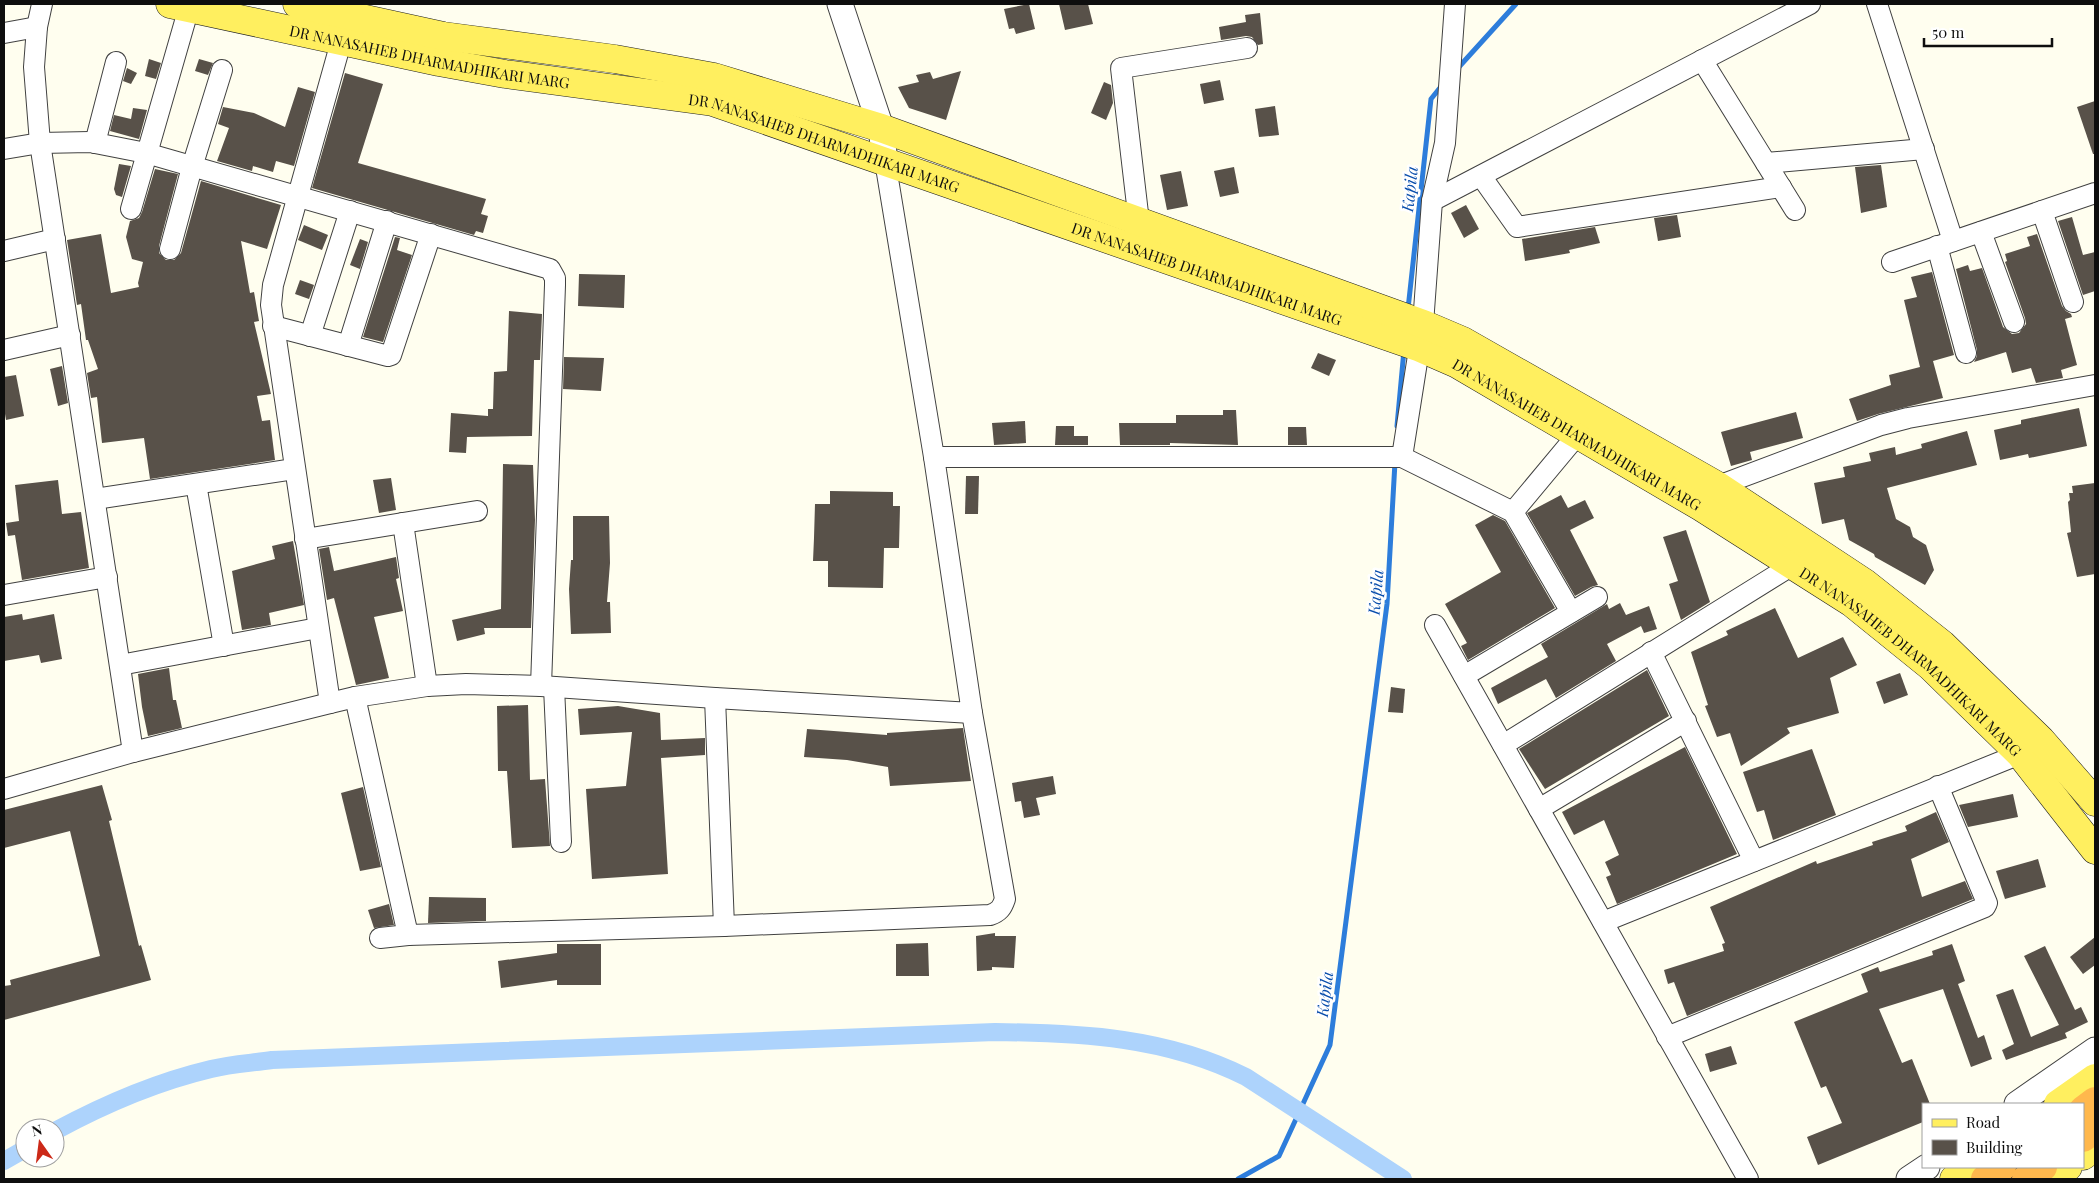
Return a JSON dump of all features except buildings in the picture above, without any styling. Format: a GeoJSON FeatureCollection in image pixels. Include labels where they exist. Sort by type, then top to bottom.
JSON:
{"type":"FeatureCollection","features":[{"type":"Feature","properties":{"kind":"highway"},"geometry":{"type":"LineString","coordinates":[[2084,1109],[2095,1101]]}},
{"type":"Feature","properties":{"kind":"highway"},"geometry":{"type":"LineString","coordinates":[[2084,1137],[2095,1129]]}},
{"type":"Feature","properties":{"kind":"highway"},"geometry":{"type":"LineString","coordinates":[[1984,1179],[2000,1168]]}},
{"type":"Feature","properties":{"kind":"highway"},"geometry":{"type":"LineString","coordinates":[[2026,1179],[2042,1168]]}},
{"type":"Feature","properties":{"kind":"main road","name":"DR NANASAHEB DHARMADHIKARI MARG"},"geometry":{"type":"LineString","coordinates":[[296,4],[443,36],[615,59],[714,76],[881,128],[1136,235]]}},
{"type":"Feature","properties":{"kind":"main road","name":"DR NANASAHEB DHARMADHIKARI MARG"},"geometry":{"type":"LineString","coordinates":[[183,5],[340,42],[504,74],[713,102],[886,161],[1136,235],[1420,335],[1463,341],[1718,486],[1865,583],[1942,644],[2031,747],[2095,850]]}},
{"type":"Feature","properties":{"kind":"main road","name":"DR NANASAHEB DHARMADHIKARI MARG"},"geometry":{"type":"LineString","coordinates":[[1420,335],[1457,364],[1701,508],[1852,603],[2031,747],[2095,802]]}},
{"type":"Feature","properties":{"kind":"main road"},"geometry":{"type":"LineString","coordinates":[[2059,1103],[2095,1078]]}},
{"type":"Feature","properties":{"kind":"main road"},"geometry":{"type":"LineString","coordinates":[[2084,1155],[2095,1147]]}},
{"type":"Feature","properties":{"kind":"main road"},"geometry":{"type":"LineString","coordinates":[[1954,1179],[1970,1168]]}},
{"type":"Feature","properties":{"kind":"main road"},"geometry":{"type":"LineString","coordinates":[[2050,1179],[2066,1168]]}},
{"type":"Feature","properties":{"kind":"street"},"geometry":{"type":"LineString","coordinates":[[42,4],[37,26],[34,67],[40,143],[133,752]]}},
{"type":"Feature","properties":{"kind":"street"},"geometry":{"type":"LineString","coordinates":[[380,938],[408,935],[724,926],[990,915],[1001,909],[1005,899],[972,713],[934,457],[881,128],[840,4]]}},
{"type":"Feature","properties":{"kind":"street"},"geometry":{"type":"LineString","coordinates":[[1402,457],[1420,335],[1432,201],[1445,142],[1455,4]]}},
{"type":"Feature","properties":{"kind":"street"},"geometry":{"type":"LineString","coordinates":[[1432,201],[1810,4]]}},
{"type":"Feature","properties":{"kind":"street"},"geometry":{"type":"LineString","coordinates":[[1877,4],[1924,149],[1945,243],[1966,353]]}},
{"type":"Feature","properties":{"kind":"street"},"geometry":{"type":"LineString","coordinates":[[131,209],[183,5]]}},
{"type":"Feature","properties":{"kind":"street"},"geometry":{"type":"LineString","coordinates":[[4,33],[37,26]]}},
{"type":"Feature","properties":{"kind":"street"},"geometry":{"type":"LineString","coordinates":[[330,703],[271,306],[273,285],[340,42]]}},
{"type":"Feature","properties":{"kind":"street"},"geometry":{"type":"LineString","coordinates":[[1136,235],[1121,68],[1247,48]]}},
{"type":"Feature","properties":{"kind":"street"},"geometry":{"type":"LineString","coordinates":[[1702,60],[1795,210]]}},
{"type":"Feature","properties":{"kind":"street"},"geometry":{"type":"LineString","coordinates":[[95,144],[116,62]]}},
{"type":"Feature","properties":{"kind":"street"},"geometry":{"type":"LineString","coordinates":[[170,249],[192,167],[222,70]]}},
{"type":"Feature","properties":{"kind":"street"},"geometry":{"type":"LineString","coordinates":[[4,149],[40,143],[95,144],[146,153],[550,269],[555,278],[548,686],[561,842]]}},
{"type":"Feature","properties":{"kind":"street"},"geometry":{"type":"LineString","coordinates":[[1766,163],[1924,149]]}},
{"type":"Feature","properties":{"kind":"street"},"geometry":{"type":"LineString","coordinates":[[1481,176],[1517,227],[1781,187]]}},
{"type":"Feature","properties":{"kind":"street"},"geometry":{"type":"LineString","coordinates":[[1892,262],[2042,211],[2094,196]]}},
{"type":"Feature","properties":{"kind":"street"},"geometry":{"type":"LineString","coordinates":[[310,336],[350,211]]}},
{"type":"Feature","properties":{"kind":"street"},"geometry":{"type":"LineString","coordinates":[[2042,211],[2072,302]]}},
{"type":"Feature","properties":{"kind":"street"},"geometry":{"type":"LineString","coordinates":[[348,346],[387,221]]}},
{"type":"Feature","properties":{"kind":"street"},"geometry":{"type":"LineString","coordinates":[[1981,232],[2014,322]]}},
{"type":"Feature","properties":{"kind":"street"},"geometry":{"type":"LineString","coordinates":[[273,326],[388,356],[392,355],[431,234]]}},
{"type":"Feature","properties":{"kind":"street"},"geometry":{"type":"LineString","coordinates":[[4,251],[55,240]]}},
{"type":"Feature","properties":{"kind":"street"},"geometry":{"type":"LineString","coordinates":[[4,350],[70,335]]}},
{"type":"Feature","properties":{"kind":"street"},"geometry":{"type":"LineString","coordinates":[[1701,508],[1718,486],[1881,425],[1908,418],[2095,385]]}},
{"type":"Feature","properties":{"kind":"street"},"geometry":{"type":"LineString","coordinates":[[1513,512],[1578,434]]}},
{"type":"Feature","properties":{"kind":"street"},"geometry":{"type":"LineString","coordinates":[[934,457],[1402,457],[1513,512],[1571,612]]}},
{"type":"Feature","properties":{"kind":"street"},"geometry":{"type":"LineString","coordinates":[[95,499],[294,469]]}},
{"type":"Feature","properties":{"kind":"street"},"geometry":{"type":"LineString","coordinates":[[196,484],[224,646]]}},
{"type":"Feature","properties":{"kind":"street"},"geometry":{"type":"LineString","coordinates":[[305,539],[477,511]]}},
{"type":"Feature","properties":{"kind":"street"},"geometry":{"type":"LineString","coordinates":[[403,523],[427,686]]}},
{"type":"Feature","properties":{"kind":"street"},"geometry":{"type":"LineString","coordinates":[[1503,745],[1791,566]]}},
{"type":"Feature","properties":{"kind":"street"},"geometry":{"type":"LineString","coordinates":[[4,592],[107,577]]}},
{"type":"Feature","properties":{"kind":"street"},"geometry":{"type":"LineString","coordinates":[[1464,676],[1597,597]]}},
{"type":"Feature","properties":{"kind":"street"},"geometry":{"type":"LineString","coordinates":[[1434,625],[1748,1179]]}},
{"type":"Feature","properties":{"kind":"street"},"geometry":{"type":"LineString","coordinates":[[120,665],[318,628]]}},
{"type":"Feature","properties":{"kind":"street"},"geometry":{"type":"LineString","coordinates":[[1651,652],[1754,861]]}},
{"type":"Feature","properties":{"kind":"street"},"geometry":{"type":"LineString","coordinates":[[4,788],[133,752],[330,703],[355,697],[427,686],[548,686],[972,713]]}},
{"type":"Feature","properties":{"kind":"street"},"geometry":{"type":"LineString","coordinates":[[355,697],[408,935]]}},
{"type":"Feature","properties":{"kind":"street"},"geometry":{"type":"LineString","coordinates":[[715,698],[724,926]]}},
{"type":"Feature","properties":{"kind":"street"},"geometry":{"type":"LineString","coordinates":[[1539,809],[1686,722]]}},
{"type":"Feature","properties":{"kind":"street"},"geometry":{"type":"LineString","coordinates":[[1602,922],[2031,747]]}},
{"type":"Feature","properties":{"kind":"street"},"geometry":{"type":"LineString","coordinates":[[1667,1037],[1985,907],[1987,903],[1938,786]]}},
{"type":"Feature","properties":{"kind":"street"},"geometry":{"type":"LineString","coordinates":[[2018,1103],[2095,1050]]}},
{"type":"Feature","properties":{"kind":"street"},"geometry":{"type":"LineString","coordinates":[[1909,1179],[1926,1168]]}},
{"type":"Feature","properties":{"kind":"waterway","name":"Kapila"},"geometry":{"type":"LineString","coordinates":[[1458,68],[1516,4]]}},
{"type":"Feature","properties":{"kind":"waterway","name":"Kapila"},"geometry":{"type":"LineString","coordinates":[[1408,309],[1431,99],[1443,84]]}},
{"type":"Feature","properties":{"kind":"waterway","name":"Kapila"},"geometry":{"type":"LineString","coordinates":[[1397,426],[1404,350]]}},
{"type":"Feature","properties":{"kind":"waterway","name":"Kapila"},"geometry":{"type":"LineString","coordinates":[[1238,1179],[1279,1156],[1330,1045],[1387,604],[1395,462]]}},
{"type":"Feature","properties":{"kind":"waterway"},"geometry":{"type":"LineString","coordinates":[[65,1126],[112,1103],[170,1080],[219,1067],[272,1060],[995,1032],[1060,1034],[1092,1036],[1154,1045],[1216,1064],[1246,1077],[1403,1179]]}},
{"type":"Feature","properties":{"kind":"waterway"},"geometry":{"type":"LineString","coordinates":[[4,1161],[15,1155]]}}]}
